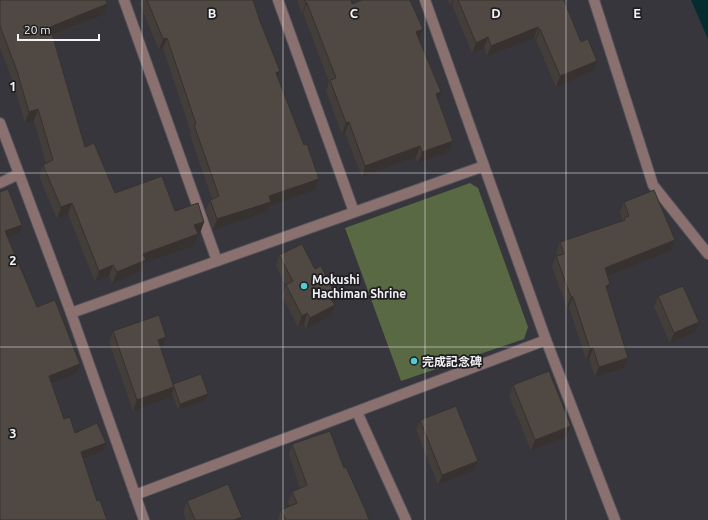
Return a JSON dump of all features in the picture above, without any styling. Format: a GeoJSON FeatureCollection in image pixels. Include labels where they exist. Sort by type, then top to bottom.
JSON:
{"type":"FeatureCollection","features":[{"type":"Feature","properties":{"kind":"street"},"geometry":{"type":"LineString","coordinates":[[124,0],[217,261]]}},
{"type":"Feature","properties":{"kind":"street"},"geometry":{"type":"LineString","coordinates":[[278,0],[354,212]]}},
{"type":"Feature","properties":{"kind":"street"},"geometry":{"type":"LineString","coordinates":[[425,0],[546,340],[615,520]]}},
{"type":"Feature","properties":{"kind":"street"},"geometry":{"type":"LineString","coordinates":[[594,0],[653,185],[708,254]]}},
{"type":"Feature","properties":{"kind":"street"},"geometry":{"type":"LineString","coordinates":[[0,123],[71,313],[144,520]]}},
{"type":"Feature","properties":{"kind":"street"},"geometry":{"type":"LineString","coordinates":[[71,313],[484,166]]}},
{"type":"Feature","properties":{"kind":"street"},"geometry":{"type":"LineString","coordinates":[[0,183],[19,174]]}},
{"type":"Feature","properties":{"kind":"street"},"geometry":{"type":"LineString","coordinates":[[135,495],[546,340]]}},
{"type":"Feature","properties":{"kind":"street"},"geometry":{"type":"LineString","coordinates":[[357,412],[406,520]]}},
{"type":"Feature","properties":{"kind":"green space"},"geometry":{"type":"Polygon","coordinates":[[[470,183],[478,188],[528,327],[524,339],[401,381],[345,228],[470,183]]]}},
{"type":"Feature","properties":{"kind":"water"},"geometry":{"type":"Polygon","coordinates":[[[691,0],[708,0],[708,39],[691,0]]]}},
{"type":"Feature","properties":{"kind":"building"},"geometry":{"type":"Polygon","coordinates":[[[0,0],[106,0],[107,4],[50,27],[85,147],[94,143],[115,193],[162,176],[175,211],[198,203],[204,222],[194,225],[198,234],[143,254],[146,260],[117,272],[113,265],[99,271],[72,203],[61,207],[43,165],[53,160],[38,109],[29,112],[17,71],[0,26],[0,0]]]}},
{"type":"Feature","properties":{"kind":"building"},"geometry":{"type":"Polygon","coordinates":[[[147,0],[253,0],[280,71],[276,73],[304,145],[307,144],[319,179],[269,196],[271,202],[217,219],[210,200],[219,196],[194,125],[196,124],[167,38],[163,39],[147,0]]]}},
{"type":"Feature","properties":{"kind":"building"},"geometry":{"type":"Polygon","coordinates":[[[304,0],[351,0],[352,4],[362,0],[410,0],[423,29],[416,32],[441,92],[436,94],[453,141],[422,152],[420,146],[365,166],[349,122],[346,123],[330,80],[336,78],[307,3],[304,0]]]}},
{"type":"Feature","properties":{"kind":"building"},"geometry":{"type":"Polygon","coordinates":[[[458,0],[564,0],[581,42],[588,39],[597,61],[560,76],[538,27],[491,46],[488,37],[476,43],[458,0]]]}},
{"type":"Feature","properties":{"kind":"building"},"geometry":{"type":"Polygon","coordinates":[[[8,189],[22,225],[5,231],[37,307],[55,300],[80,364],[49,376],[64,419],[70,417],[75,433],[97,423],[106,443],[81,452],[97,501],[100,500],[107,520],[0,520],[0,192],[8,189]]]}},
{"type":"Feature","properties":{"kind":"building"},"geometry":{"type":"Polygon","coordinates":[[[654,190],[675,240],[605,268],[610,284],[606,286],[628,358],[599,367],[593,348],[590,349],[573,297],[571,297],[556,256],[564,254],[560,242],[625,220],[624,218],[629,216],[624,202],[654,190]]]}},
{"type":"Feature","properties":{"kind":"building","name":"Mokushi Hachiman Shrine"},"geometry":{"type":"Polygon","coordinates":[[[302,244],[315,269],[321,266],[336,296],[331,299],[335,305],[310,318],[307,313],[302,316],[286,285],[293,281],[279,255],[302,244]]]}},
{"type":"Feature","properties":{"kind":"building"},"geometry":{"type":"Polygon","coordinates":[[[683,286],[699,322],[674,333],[658,296],[683,286]]]}},
{"type":"Feature","properties":{"kind":"building"},"geometry":{"type":"Polygon","coordinates":[[[159,315],[166,337],[158,340],[174,387],[137,400],[113,331],[159,315]]]}},
{"type":"Feature","properties":{"kind":"building"},"geometry":{"type":"Polygon","coordinates":[[[549,371],[571,426],[535,440],[513,385],[549,371]]]}},
{"type":"Feature","properties":{"kind":"building"},"geometry":{"type":"Polygon","coordinates":[[[201,374],[208,394],[180,404],[173,384],[201,374]]]}},
{"type":"Feature","properties":{"kind":"building"},"geometry":{"type":"Polygon","coordinates":[[[456,406],[478,461],[442,475],[420,420],[456,406]]]}},
{"type":"Feature","properties":{"kind":"building"},"geometry":{"type":"Polygon","coordinates":[[[330,431],[344,468],[346,467],[369,520],[286,520],[281,510],[297,503],[292,492],[307,485],[292,444],[330,431]]]}},
{"type":"Feature","properties":{"kind":"building"},"geometry":{"type":"Polygon","coordinates":[[[228,484],[242,517],[234,520],[195,520],[187,501],[228,484]]]}},
{"type":"Feature","properties":{"kind":"place","name":"Mokushi Hachiman Shrine"},"geometry":{"type":"Point","coordinates":[304,286]}},
{"type":"Feature","properties":{"kind":"place","name":"完成記念碑"},"geometry":{"type":"Point","coordinates":[414,361]}}]}
